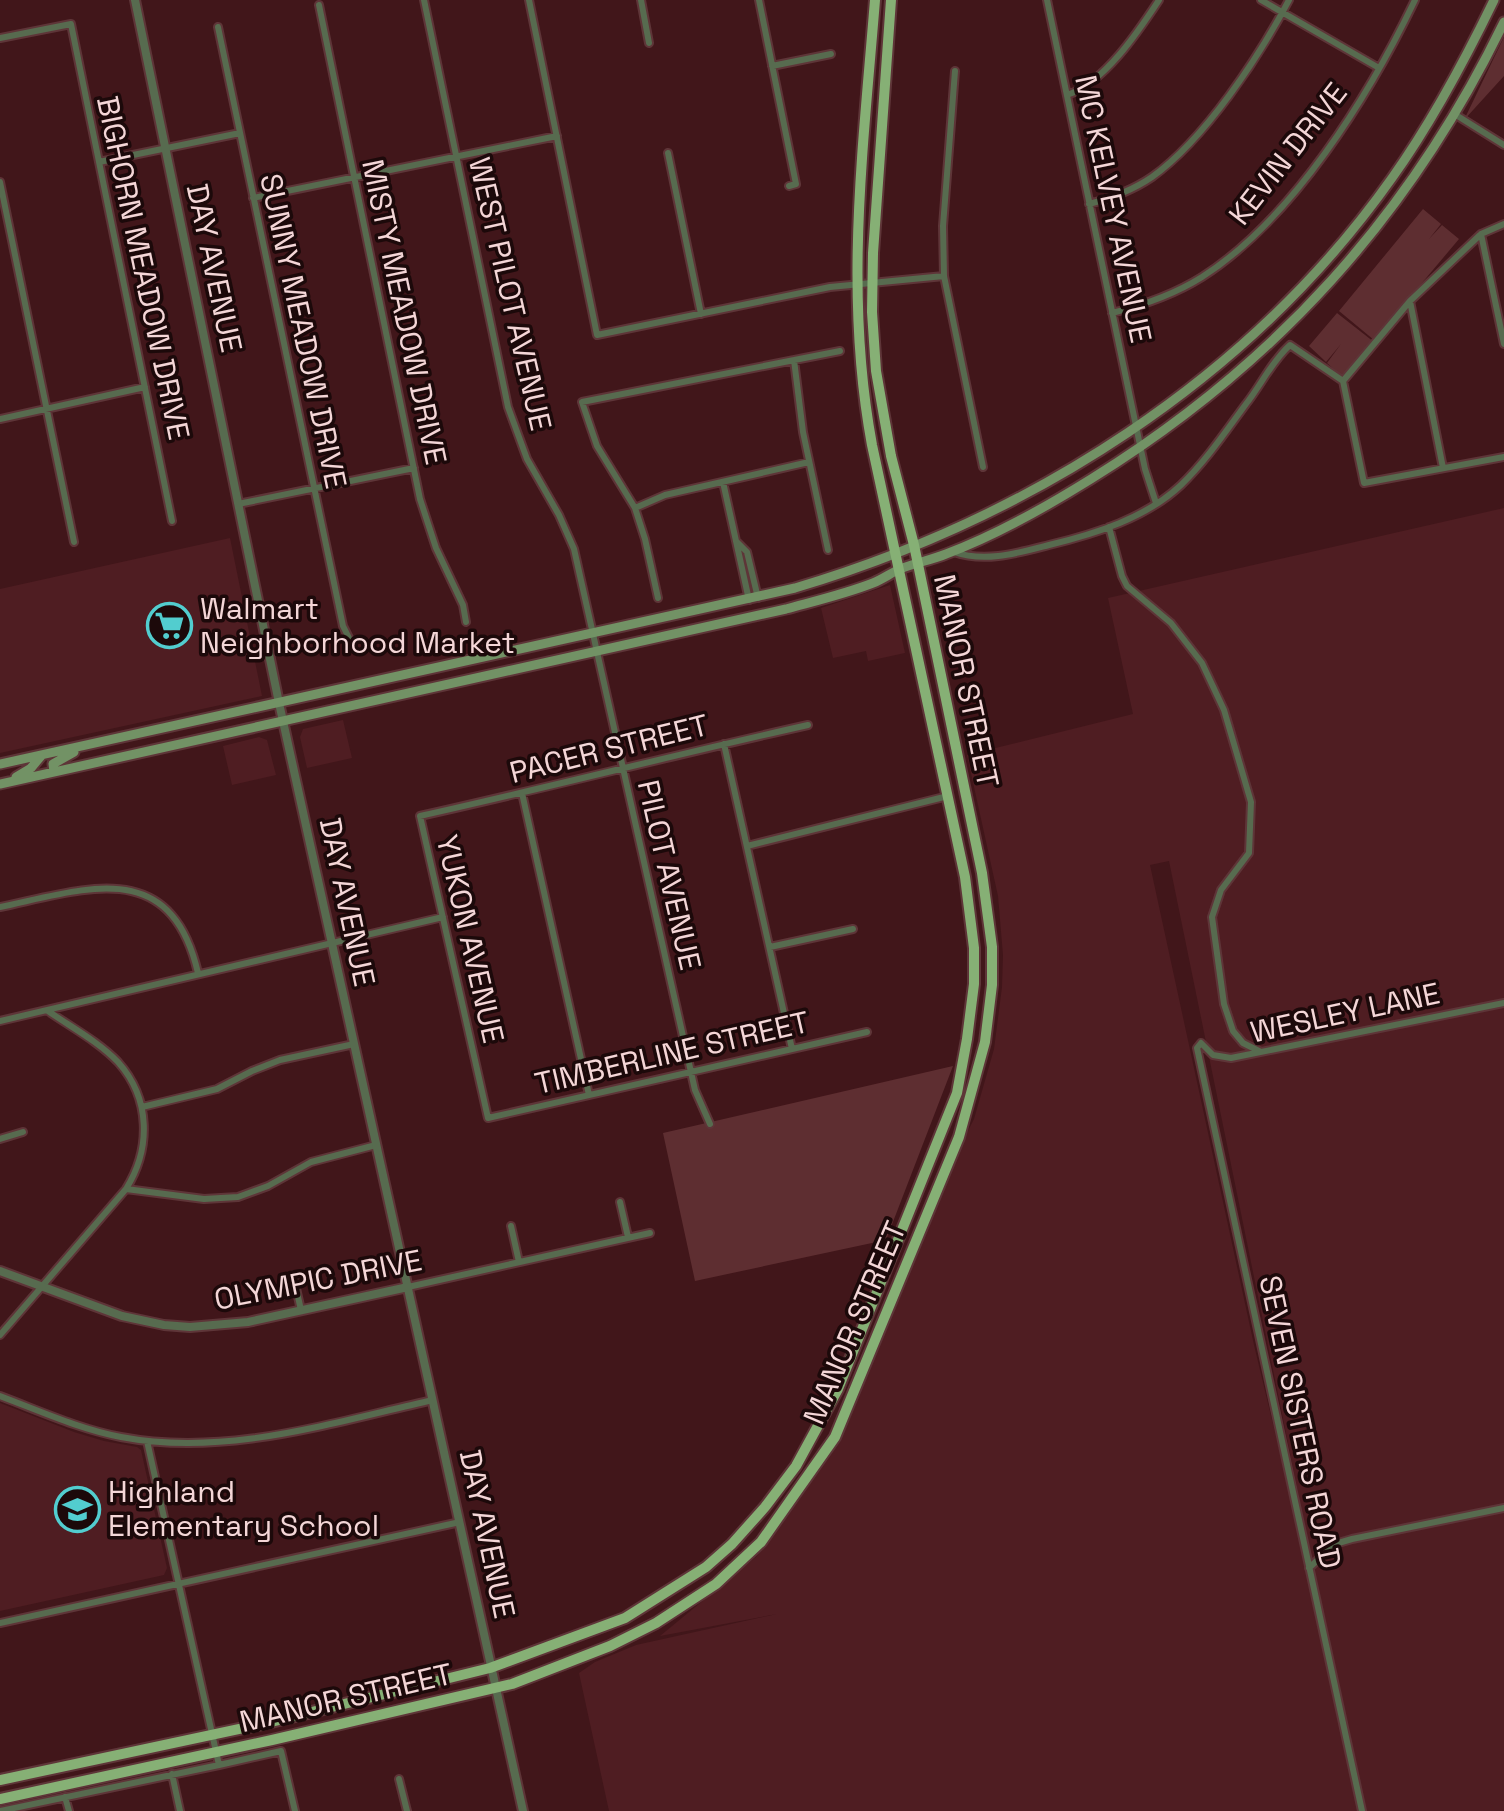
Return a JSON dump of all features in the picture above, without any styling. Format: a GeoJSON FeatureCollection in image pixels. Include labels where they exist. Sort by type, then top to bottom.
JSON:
{"type":"FeatureCollection","features":[{"type":"Feature","properties":{"kind":"main road","name":"MANOR STREET"},"geometry":{"type":"LineString","coordinates":[[0,1780],[213,1734],[490,1668],[625,1618],[706,1567],[765,1507],[796,1466],[838,1389],[957,1093],[974,984],[974,948],[965,877],[868,422],[859,350],[857,228],[875,0]]}},
{"type":"Feature","properties":{"kind":"main road","name":"MANOR STREET"},"geometry":{"type":"LineString","coordinates":[[0,1799],[495,1688],[641,1632],[716,1584],[761,1542],[835,1437],[959,1137],[985,1042],[992,985],[992,947],[982,873],[914,545],[883,413],[874,351],[872,285],[877,171],[891,0]]}},
{"type":"Feature","properties":{"kind":"main road"},"geometry":{"type":"LineString","coordinates":[[0,764],[753,599],[845,573],[940,537],[1011,504],[1137,427],[1206,375],[1288,300],[1360,221],[1419,138],[1447,92],[1494,0]]}},
{"type":"Feature","properties":{"kind":"main road"},"geometry":{"type":"LineString","coordinates":[[5,782],[800,605],[876,582],[898,570],[952,552],[1019,520],[1141,447],[1218,389],[1292,323],[1352,259],[1419,171],[1456,115],[1504,22]]}},
{"type":"Feature","properties":{"kind":"main road"},"geometry":{"type":"LineString","coordinates":[[1419,138],[1416,156],[1419,171]]}},
{"type":"Feature","properties":{"kind":"main road"},"geometry":{"type":"LineString","coordinates":[[54,772],[53,764],[56,761],[92,744]]}},
{"type":"Feature","properties":{"kind":"main road"},"geometry":{"type":"LineString","coordinates":[[5,782],[31,768],[41,756]]}},
{"type":"Feature","properties":{"kind":"street","name":"DAY AVENUE"},"geometry":{"type":"LineString","coordinates":[[135,0],[279,703],[523,1811]]}},
{"type":"Feature","properties":{"kind":"street","name":"WEST PILOT AVENUE"},"geometry":{"type":"LineString","coordinates":[[424,0],[508,407],[527,459],[570,540],[594,634]]}},
{"type":"Feature","properties":{"kind":"street"},"geometry":{"type":"LineString","coordinates":[[529,0],[597,335],[830,287],[944,276]]}},
{"type":"Feature","properties":{"kind":"street"},"geometry":{"type":"LineString","coordinates":[[641,0],[649,43]]}},
{"type":"Feature","properties":{"kind":"street"},"geometry":{"type":"LineString","coordinates":[[759,0],[796,184],[789,186]]}},
{"type":"Feature","properties":{"kind":"street","name":"MC KELVEY AVENUE"},"geometry":{"type":"LineString","coordinates":[[1047,0],[1141,447],[1156,503]]}},
{"type":"Feature","properties":{"kind":"street"},"geometry":{"type":"LineString","coordinates":[[1067,95],[1093,81],[1159,0]]}},
{"type":"Feature","properties":{"kind":"street"},"geometry":{"type":"LineString","coordinates":[[1261,0],[1379,68]]}},
{"type":"Feature","properties":{"kind":"street"},"geometry":{"type":"LineString","coordinates":[[1089,204],[1140,184],[1179,153],[1230,92],[1289,0]]}},
{"type":"Feature","properties":{"kind":"street","name":"KEVIN DRIVE"},"geometry":{"type":"LineString","coordinates":[[1112,313],[1178,290],[1220,265],[1254,236],[1310,171],[1379,68],[1415,0]]}},
{"type":"Feature","properties":{"kind":"street","name":"MISTY MEADOW DRIVE"},"geometry":{"type":"LineString","coordinates":[[319,5],[427,524],[463,605],[466,622]]}},
{"type":"Feature","properties":{"kind":"street","name":"BIGHORN MEADOW DRIVE"},"geometry":{"type":"LineString","coordinates":[[0,38],[71,24],[172,521]]}},
{"type":"Feature","properties":{"kind":"street","name":"SUNNY MEADOW DRIVE"},"geometry":{"type":"LineString","coordinates":[[218,27],[312,488],[343,626],[351,642]]}},
{"type":"Feature","properties":{"kind":"street"},"geometry":{"type":"LineString","coordinates":[[772,66],[831,54]]}},
{"type":"Feature","properties":{"kind":"street"},"geometry":{"type":"LineString","coordinates":[[955,71],[943,226],[944,276],[983,467]]}},
{"type":"Feature","properties":{"kind":"street"},"geometry":{"type":"LineString","coordinates":[[1456,115],[1504,145]]}},
{"type":"Feature","properties":{"kind":"street"},"geometry":{"type":"LineString","coordinates":[[99,162],[240,133]]}},
{"type":"Feature","properties":{"kind":"street"},"geometry":{"type":"LineString","coordinates":[[253,198],[557,136]]}},
{"type":"Feature","properties":{"kind":"street"},"geometry":{"type":"LineString","coordinates":[[668,153],[701,314]]}},
{"type":"Feature","properties":{"kind":"street"},"geometry":{"type":"LineString","coordinates":[[0,183],[74,542]]}},
{"type":"Feature","properties":{"kind":"street"},"geometry":{"type":"LineString","coordinates":[[1343,381],[1410,301],[1481,234],[1504,224]]}},
{"type":"Feature","properties":{"kind":"street"},"geometry":{"type":"LineString","coordinates":[[1481,234],[1504,344]]}},
{"type":"Feature","properties":{"kind":"street"},"geometry":{"type":"LineString","coordinates":[[1410,301],[1443,468]]}},
{"type":"Feature","properties":{"kind":"street"},"geometry":{"type":"LineString","coordinates":[[952,552],[967,557],[997,556],[1066,541],[1109,527],[1156,503],[1192,473],[1290,345],[1343,381],[1364,483],[1504,457]]}},
{"type":"Feature","properties":{"kind":"street"},"geometry":{"type":"LineString","coordinates":[[658,598],[635,508],[597,446],[582,402],[840,351]]}},
{"type":"Feature","properties":{"kind":"street"},"geometry":{"type":"LineString","coordinates":[[794,360],[809,462],[828,550]]}},
{"type":"Feature","properties":{"kind":"street"},"geometry":{"type":"LineString","coordinates":[[0,419],[145,387]]}},
{"type":"Feature","properties":{"kind":"street"},"geometry":{"type":"LineString","coordinates":[[635,508],[665,495],[809,462]]}},
{"type":"Feature","properties":{"kind":"street"},"geometry":{"type":"LineString","coordinates":[[238,504],[414,468]]}},
{"type":"Feature","properties":{"kind":"street"},"geometry":{"type":"LineString","coordinates":[[723,482],[736,541],[747,552],[753,599]]}},
{"type":"Feature","properties":{"kind":"street"},"geometry":{"type":"LineString","coordinates":[[1109,527],[1127,586],[1171,623],[1202,663],[1224,710],[1252,806],[1249,853],[1221,890],[1212,917],[1224,1004],[1233,1031],[1243,1043],[1259,1051]]}},
{"type":"Feature","properties":{"kind":"street","name":"PILOT AVENUE"},"geometry":{"type":"LineString","coordinates":[[594,634],[695,1090],[710,1124]]}},
{"type":"Feature","properties":{"kind":"street","name":"PACER STREET"},"geometry":{"type":"LineString","coordinates":[[420,816],[808,725]]}},
{"type":"Feature","properties":{"kind":"street"},"geometry":{"type":"LineString","coordinates":[[724,744],[792,1049]]}},
{"type":"Feature","properties":{"kind":"street"},"geometry":{"type":"LineString","coordinates":[[522,793],[589,1095]]}},
{"type":"Feature","properties":{"kind":"street"},"geometry":{"type":"LineString","coordinates":[[747,846],[948,796]]}},
{"type":"Feature","properties":{"kind":"street","name":"YUKON AVENUE"},"geometry":{"type":"LineString","coordinates":[[420,816],[488,1118]]}},
{"type":"Feature","properties":{"kind":"street"},"geometry":{"type":"LineString","coordinates":[[0,907],[90,888],[132,891],[156,902],[175,919],[190,943],[198,973]]}},
{"type":"Feature","properties":{"kind":"street"},"geometry":{"type":"LineString","coordinates":[[0,1021],[443,917]]}},
{"type":"Feature","properties":{"kind":"street"},"geometry":{"type":"LineString","coordinates":[[770,947],[853,929]]}},
{"type":"Feature","properties":{"kind":"street","name":"WESLEY LANE"},"geometry":{"type":"LineString","coordinates":[[1201,1043],[1213,1055],[1225,1058],[1504,1003]]}},
{"type":"Feature","properties":{"kind":"street"},"geometry":{"type":"LineString","coordinates":[[0,1335],[126,1189],[143,1149],[145,1121],[135,1086],[118,1062],[48,1011]]}},
{"type":"Feature","properties":{"kind":"street","name":"TIMBERLINE STREET"},"geometry":{"type":"LineString","coordinates":[[488,1118],[867,1032]]}},
{"type":"Feature","properties":{"kind":"street","name":"SEVEN SISTERS ROAD"},"geometry":{"type":"LineString","coordinates":[[1201,1043],[1197,1048],[1362,1811]]}},
{"type":"Feature","properties":{"kind":"street"},"geometry":{"type":"LineString","coordinates":[[142,1107],[217,1089],[280,1060],[354,1044]]}},
{"type":"Feature","properties":{"kind":"street"},"geometry":{"type":"LineString","coordinates":[[0,1139],[23,1132]]}},
{"type":"Feature","properties":{"kind":"street"},"geometry":{"type":"LineString","coordinates":[[126,1189],[204,1199],[238,1197],[268,1186],[311,1162],[376,1145]]}},
{"type":"Feature","properties":{"kind":"street"},"geometry":{"type":"LineString","coordinates":[[620,1202],[628,1237]]}},
{"type":"Feature","properties":{"kind":"street"},"geometry":{"type":"LineString","coordinates":[[511,1226],[519,1262]]}},
{"type":"Feature","properties":{"kind":"street","name":"OLYMPIC DRIVE"},"geometry":{"type":"LineString","coordinates":[[0,1271],[122,1316],[190,1327],[233,1324],[650,1233]]}},
{"type":"Feature","properties":{"kind":"street"},"geometry":{"type":"LineString","coordinates":[[293,1275],[301,1310]]}},
{"type":"Feature","properties":{"kind":"street"},"geometry":{"type":"LineString","coordinates":[[0,1396],[94,1431],[147,1441],[197,1444],[248,1440],[433,1400]]}},
{"type":"Feature","properties":{"kind":"street"},"geometry":{"type":"LineString","coordinates":[[147,1441],[219,1765]]}},
{"type":"Feature","properties":{"kind":"street"},"geometry":{"type":"LineString","coordinates":[[1309,1568],[1323,1552],[1344,1541],[1504,1508]]}},
{"type":"Feature","properties":{"kind":"street"},"geometry":{"type":"LineString","coordinates":[[0,1623],[460,1522]]}},
{"type":"Feature","properties":{"kind":"street"},"geometry":{"type":"LineString","coordinates":[[0,1811],[281,1751],[295,1811]]}},
{"type":"Feature","properties":{"kind":"street"},"geometry":{"type":"LineString","coordinates":[[172,1774],[180,1811]]}},
{"type":"Feature","properties":{"kind":"street"},"geometry":{"type":"LineString","coordinates":[[399,1779],[407,1811]]}},
{"type":"Feature","properties":{"kind":"street"},"geometry":{"type":"LineString","coordinates":[[65,1797],[69,1811]]}},
{"type":"Feature","properties":{"kind":"shaded area"},"geometry":{"type":"Polygon","coordinates":[[[1504,37],[1504,76],[1464,120],[1504,37]]]}},
{"type":"Feature","properties":{"kind":"shaded area"},"geometry":{"type":"Polygon","coordinates":[[[1423,209],[1441,224],[1429,239],[1442,225],[1459,239],[1374,340],[1339,311],[1423,209]]]}},
{"type":"Feature","properties":{"kind":"shaded area"},"geometry":{"type":"Polygon","coordinates":[[[1337,313],[1374,342],[1342,377],[1327,363],[1341,344],[1326,362],[1309,346],[1337,313]]]}},
{"type":"Feature","properties":{"kind":"shaded area"},"geometry":{"type":"Polygon","coordinates":[[[1504,508],[1504,1811],[609,1811],[579,1673],[595,1662],[636,1645],[777,1614],[660,1636],[757,1556],[839,1437],[895,1274],[974,1119],[994,1049],[1003,955],[998,896],[967,755],[1133,714],[1108,598],[1504,508]],[[1169,861],[1150,865],[1254,1345],[1291,1499],[1299,1497],[1169,861]]]}},
{"type":"Feature","properties":{"kind":"shaded area"},"geometry":{"type":"Polygon","coordinates":[[[230,538],[262,696],[0,753],[0,589],[230,538]]]}},
{"type":"Feature","properties":{"kind":"shaded area"},"geometry":{"type":"Polygon","coordinates":[[[890,585],[905,653],[868,661],[866,651],[833,658],[821,608],[890,585]]]}},
{"type":"Feature","properties":{"kind":"shaded area"},"geometry":{"type":"Polygon","coordinates":[[[343,720],[352,758],[307,768],[300,737],[303,729],[343,720]]]}},
{"type":"Feature","properties":{"kind":"shaded area"},"geometry":{"type":"Polygon","coordinates":[[[259,737],[267,740],[276,775],[232,785],[223,746],[259,737]]]}},
{"type":"Feature","properties":{"kind":"shaded area"},"geometry":{"type":"Polygon","coordinates":[[[953,1066],[886,1240],[695,1281],[663,1133],[953,1066]]]}},
{"type":"Feature","properties":{"kind":"shaded area","name":"Highland Elementary School"},"geometry":{"type":"Polygon","coordinates":[[[0,1403],[74,1432],[141,1450],[167,1568],[164,1575],[0,1611],[0,1403]]]}},
{"type":"Feature","properties":{"kind":"place","name":"Walmart Neighborhood Market"},"geometry":{"type":"Point","coordinates":[169,626]}},
{"type":"Feature","properties":{"kind":"place","name":"Highland Elementary School"},"geometry":{"type":"Point","coordinates":[77,1509]}}]}
